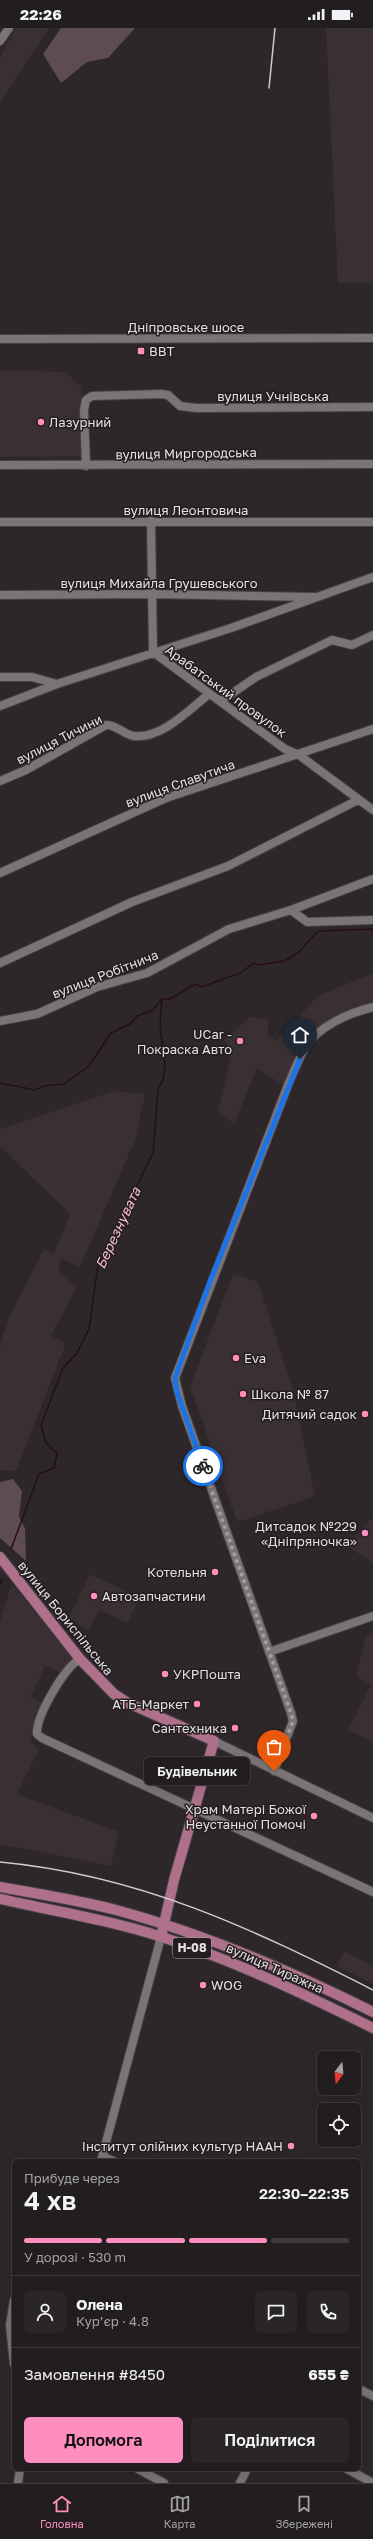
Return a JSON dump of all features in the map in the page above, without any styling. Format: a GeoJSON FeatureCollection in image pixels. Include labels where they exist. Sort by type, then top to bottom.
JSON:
{"type":"FeatureCollection","features":[{"type":"Feature","properties":{"kind":"main road","name":"вулиця Бориспільська"},"geometry":{"type":"LineString","coordinates":[[0,1557],[80,1659],[100,1682],[128,1703],[214,1741]]}},
{"type":"Feature","properties":{"kind":"main road"},"geometry":{"type":"LineString","coordinates":[[161,1937],[194,1808],[214,1741]]}},
{"type":"Feature","properties":{"kind":"main road","name":"вулиця Тиражна"},"geometry":{"type":"LineString","coordinates":[[0,1887],[115,1910],[164,1925],[236,1950],[373,2012]]}},
{"type":"Feature","properties":{"kind":"main road","name":"вулиця Тиражна"},"geometry":{"type":"LineString","coordinates":[[0,1899],[113,1924],[161,1937],[260,1975],[373,2028]]}},
{"type":"Feature","properties":{"kind":"street"},"geometry":{"type":"LineString","coordinates":[[0,41],[9,28]]}},
{"type":"Feature","properties":{"kind":"street","name":"Дніпровське шосе"},"geometry":{"type":"LineString","coordinates":[[0,339],[373,338]]}},
{"type":"Feature","properties":{"kind":"street","name":"вулиця Учнівська"},"geometry":{"type":"LineString","coordinates":[[86,466],[84,410],[88,398],[92,396],[168,394],[175,403],[185,408],[373,407]]}},
{"type":"Feature","properties":{"kind":"street","name":"вулиця Миргородська"},"geometry":{"type":"LineString","coordinates":[[0,465],[86,466],[373,464]]}},
{"type":"Feature","properties":{"kind":"street","name":"вулиця Леонтовича"},"geometry":{"type":"LineString","coordinates":[[0,522],[92,524],[151,521],[373,522]]}},
{"type":"Feature","properties":{"kind":"street","name":"Арабатський провулок"},"geometry":{"type":"LineString","coordinates":[[151,521],[153,652],[285,749],[299,755],[373,810]]}},
{"type":"Feature","properties":{"kind":"street"},"geometry":{"type":"LineString","coordinates":[[0,706],[57,684],[231,628],[373,577]]}},
{"type":"Feature","properties":{"kind":"street","name":"вулиця Михайла Грушевського"},"geometry":{"type":"LineString","coordinates":[[0,595],[152,594],[318,597]]}},
{"type":"Feature","properties":{"kind":"street"},"geometry":{"type":"LineString","coordinates":[[221,701],[256,677],[332,640],[352,645],[373,635]]}},
{"type":"Feature","properties":{"kind":"street"},"geometry":{"type":"LineString","coordinates":[[0,677],[32,677],[57,684]]}},
{"type":"Feature","properties":{"kind":"street","name":"вулиця Тичини"},"geometry":{"type":"LineString","coordinates":[[0,781],[26,770],[106,725],[114,726],[128,735],[148,735],[171,723],[209,694]]}},
{"type":"Feature","properties":{"kind":"street","name":"вулиця Славутича"},"geometry":{"type":"LineString","coordinates":[[0,873],[166,798],[299,755],[373,729]]}},
{"type":"Feature","properties":{"kind":"street"},"geometry":{"type":"LineString","coordinates":[[0,963],[138,900],[240,860],[358,800]]}},
{"type":"Feature","properties":{"kind":"street","name":"вулиця Робітнича"},"geometry":{"type":"LineString","coordinates":[[0,1021],[37,1014],[97,987],[147,973],[229,929],[291,910],[373,879]]}},
{"type":"Feature","properties":{"kind":"street"},"geometry":{"type":"LineString","coordinates":[[291,910],[307,922],[373,920]]}},
{"type":"Feature","properties":{"kind":"street"},"geometry":{"type":"LineString","coordinates":[[274,1771],[293,1721],[182,1406],[175,1378],[288,1085],[305,1048],[319,1033],[347,1015],[373,1007]]}},
{"type":"Feature","properties":{"kind":"street"},"geometry":{"type":"LineString","coordinates":[[269,1652],[373,1616]]}},
{"type":"Feature","properties":{"kind":"street"},"geometry":{"type":"LineString","coordinates":[[80,1659],[66,1671],[39,1721],[37,1734],[373,1892]]}},
{"type":"Feature","properties":{"kind":"street","name":"вулиця Бориспільська"},"geometry":{"type":"LineString","coordinates":[[214,1741],[373,1818]]}},
{"type":"Feature","properties":{"kind":"street"},"geometry":{"type":"LineString","coordinates":[[102,2159],[161,1937]]}},
{"type":"Feature","properties":{"kind":"street"},"geometry":{"type":"LineString","coordinates":[[12,2312],[10,2325],[12,2344]]}},
{"type":"Feature","properties":{"kind":"street"},"geometry":{"type":"LineString","coordinates":[[361,2390],[373,2396]]}},
{"type":"Feature","properties":{"kind":"street"},"geometry":{"type":"LineString","coordinates":[[18,2483],[20,2471]]}},
{"type":"Feature","properties":{"kind":"street"},"geometry":{"type":"LineString","coordinates":[[142,2471],[164,2483]]}},
{"type":"Feature","properties":{"kind":"street"},"geometry":{"type":"LineString","coordinates":[[240,2483],[246,2471]]}},
{"type":"Feature","properties":{"kind":"street"},"geometry":{"type":"LineString","coordinates":[[350,2471],[373,2483]]}},
{"type":"Feature","properties":{"kind":"shaded area"},"geometry":{"type":"Polygon","coordinates":[[[16,28],[49,28],[0,103],[0,57],[16,28]]]}},
{"type":"Feature","properties":{"kind":"shaded area"},"geometry":{"type":"Polygon","coordinates":[[[61,28],[135,28],[108,58],[87,62],[61,83],[43,54],[61,28]]]}},
{"type":"Feature","properties":{"kind":"shaded area"},"geometry":{"type":"Polygon","coordinates":[[[326,28],[373,28],[373,283],[338,283],[326,28]]]}},
{"type":"Feature","properties":{"kind":"shaded area","name":"Лазурний"},"geometry":{"type":"Polygon","coordinates":[[[0,370],[66,372],[81,387],[84,456],[0,457],[0,370]]]}},
{"type":"Feature","properties":{"kind":"shaded area"},"geometry":{"type":"Polygon","coordinates":[[[373,973],[373,1005],[350,1010],[320,1028],[286,1087],[257,1068],[234,1124],[218,1111],[232,1051],[224,1040],[250,1017],[268,1019],[268,1036],[276,1041],[318,996],[373,973]]]}},
{"type":"Feature","properties":{"kind":"shaded area"},"geometry":{"type":"Polygon","coordinates":[[[114,1091],[145,1094],[135,1140],[80,1267],[61,1259],[59,1272],[77,1287],[51,1336],[66,1343],[16,1471],[0,1470],[0,1345],[9,1317],[44,1249],[53,1255],[70,1214],[0,1146],[0,1129],[114,1091]]]}},
{"type":"Feature","properties":{"kind":"shaded area","name":"Школа № 87"},"geometry":{"type":"Polygon","coordinates":[[[233,1274],[258,1282],[292,1387],[315,1496],[241,1521],[237,1521],[190,1386],[233,1274]]]}},
{"type":"Feature","properties":{"kind":"shaded area"},"geometry":{"type":"Polygon","coordinates":[[[13,1479],[22,1491],[19,1517],[25,1528],[26,1561],[0,1538],[0,1482],[13,1479]]]}},
{"type":"Feature","properties":{"kind":"shaded area","name":"Дитсадок №229 «Дніпряночка»"},"geometry":{"type":"Polygon","coordinates":[[[373,1519],[373,1563],[347,1546],[369,1521],[373,1519]]]}},
{"type":"Feature","properties":{"kind":"shaded area"},"geometry":{"type":"Polygon","coordinates":[[[90,1574],[140,1598],[127,1623],[99,1610],[89,1631],[69,1618],[90,1574]]]}},
{"type":"Feature","properties":{"kind":"shaded area"},"geometry":{"type":"Polygon","coordinates":[[[12,1584],[73,1659],[62,1673],[45,1666],[31,1696],[44,1704],[30,1740],[39,1750],[17,1794],[119,1832],[111,1866],[0,1844],[0,1621],[12,1584]]]}},
{"type":"Feature","properties":{"kind":"shaded area"},"geometry":{"type":"Polygon","coordinates":[[[373,1632],[373,1742],[348,1730],[371,1685],[356,1676],[366,1636],[373,1632]]]}},
{"type":"Feature","properties":{"kind":"shaded area"},"geometry":{"type":"Polygon","coordinates":[[[344,1951],[373,1966],[373,1984],[337,1966],[344,1951]]]}},
{"type":"Feature","properties":{"kind":"waterway"},"geometry":{"type":"LineString","coordinates":[[162,999],[170,999],[195,984],[202,987],[240,973],[254,963],[258,965],[284,961],[298,953],[318,931],[373,929]]}},
{"type":"Feature","properties":{"kind":"waterway"},"geometry":{"type":"LineString","coordinates":[[0,1083],[35,1090],[44,1086],[64,1084],[89,1066],[111,1033],[130,1024],[137,1016],[153,1010],[162,999]]}},
{"type":"Feature","properties":{"kind":"waterway","name":"Березнувата"},"geometry":{"type":"LineString","coordinates":[[11,1549],[39,1474],[54,1468],[57,1453],[46,1443],[41,1425],[63,1368],[77,1353],[89,1329],[98,1265],[153,1153],[158,1089],[163,1080],[165,1066],[160,1025],[162,999]]}},
{"type":"Feature","properties":{"kind":"waterway","name":"Березнувата"},"geometry":{"type":"LineString","coordinates":[[0,1585],[2,1579]]}},
{"type":"Feature","properties":{"kind":"railway"},"geometry":{"type":"LineString","coordinates":[[269,88],[275,28]]}},
{"type":"Feature","properties":{"kind":"railway"},"geometry":{"type":"LineString","coordinates":[[0,1862],[51,1869],[100,1879],[147,1892],[238,1926],[328,1967],[373,1990]]}},
{"type":"Feature","properties":{"kind":"way so far"},"geometry":{"type":"LineString","coordinates":[[203,1466],[293,1721],[274,1771]]}},
{"type":"Feature","properties":{"kind":"place","name":"ВВТ"},"geometry":{"type":"Point","coordinates":[141,351]}},
{"type":"Feature","properties":{"kind":"place","name":"Лазурний"},"geometry":{"type":"Point","coordinates":[41,422]}},
{"type":"Feature","properties":{"kind":"place","name":"UCar - Покраска Авто"},"geometry":{"type":"Point","coordinates":[240,1041]}},
{"type":"Feature","properties":{"kind":"place","name":"Eva"},"geometry":{"type":"Point","coordinates":[236,1358]}},
{"type":"Feature","properties":{"kind":"place","name":"Школа № 87"},"geometry":{"type":"Point","coordinates":[243,1394]}},
{"type":"Feature","properties":{"kind":"place","name":"Дитячий садок"},"geometry":{"type":"Point","coordinates":[365,1414]}},
{"type":"Feature","properties":{"kind":"place","name":"Дитсадок №229 «Дніпряночка»"},"geometry":{"type":"Point","coordinates":[365,1533]}},
{"type":"Feature","properties":{"kind":"place","name":"Котельня"},"geometry":{"type":"Point","coordinates":[215,1572]}},
{"type":"Feature","properties":{"kind":"place","name":"Автозапчастини"},"geometry":{"type":"Point","coordinates":[94,1596]}},
{"type":"Feature","properties":{"kind":"place","name":"УКРПошта"},"geometry":{"type":"Point","coordinates":[165,1674]}},
{"type":"Feature","properties":{"kind":"place","name":"АТБ-Маркет"},"geometry":{"type":"Point","coordinates":[197,1704]}},
{"type":"Feature","properties":{"kind":"place","name":"Сантехника"},"geometry":{"type":"Point","coordinates":[235,1728]}},
{"type":"Feature","properties":{"kind":"place","name":"Будівельник"},"geometry":{"type":"Point","coordinates":[274,1771]}},
{"type":"Feature","properties":{"kind":"place","name":"Храм Матері Божої Неустанної Помочі"},"geometry":{"type":"Point","coordinates":[314,1816]}},
{"type":"Feature","properties":{"kind":"place","name":"WOG"},"geometry":{"type":"Point","coordinates":[203,1985]}},
{"type":"Feature","properties":{"kind":"place","name":"Інститут олійних культур НААН"},"geometry":{"type":"Point","coordinates":[291,2146]}},
{"type":"Feature","properties":{"kind":"route"},"geometry":{"type":"LineString","coordinates":[[203,1466],[177,1392],[175,1378],[209,1284],[288,1085],[300,1059]]}}]}
